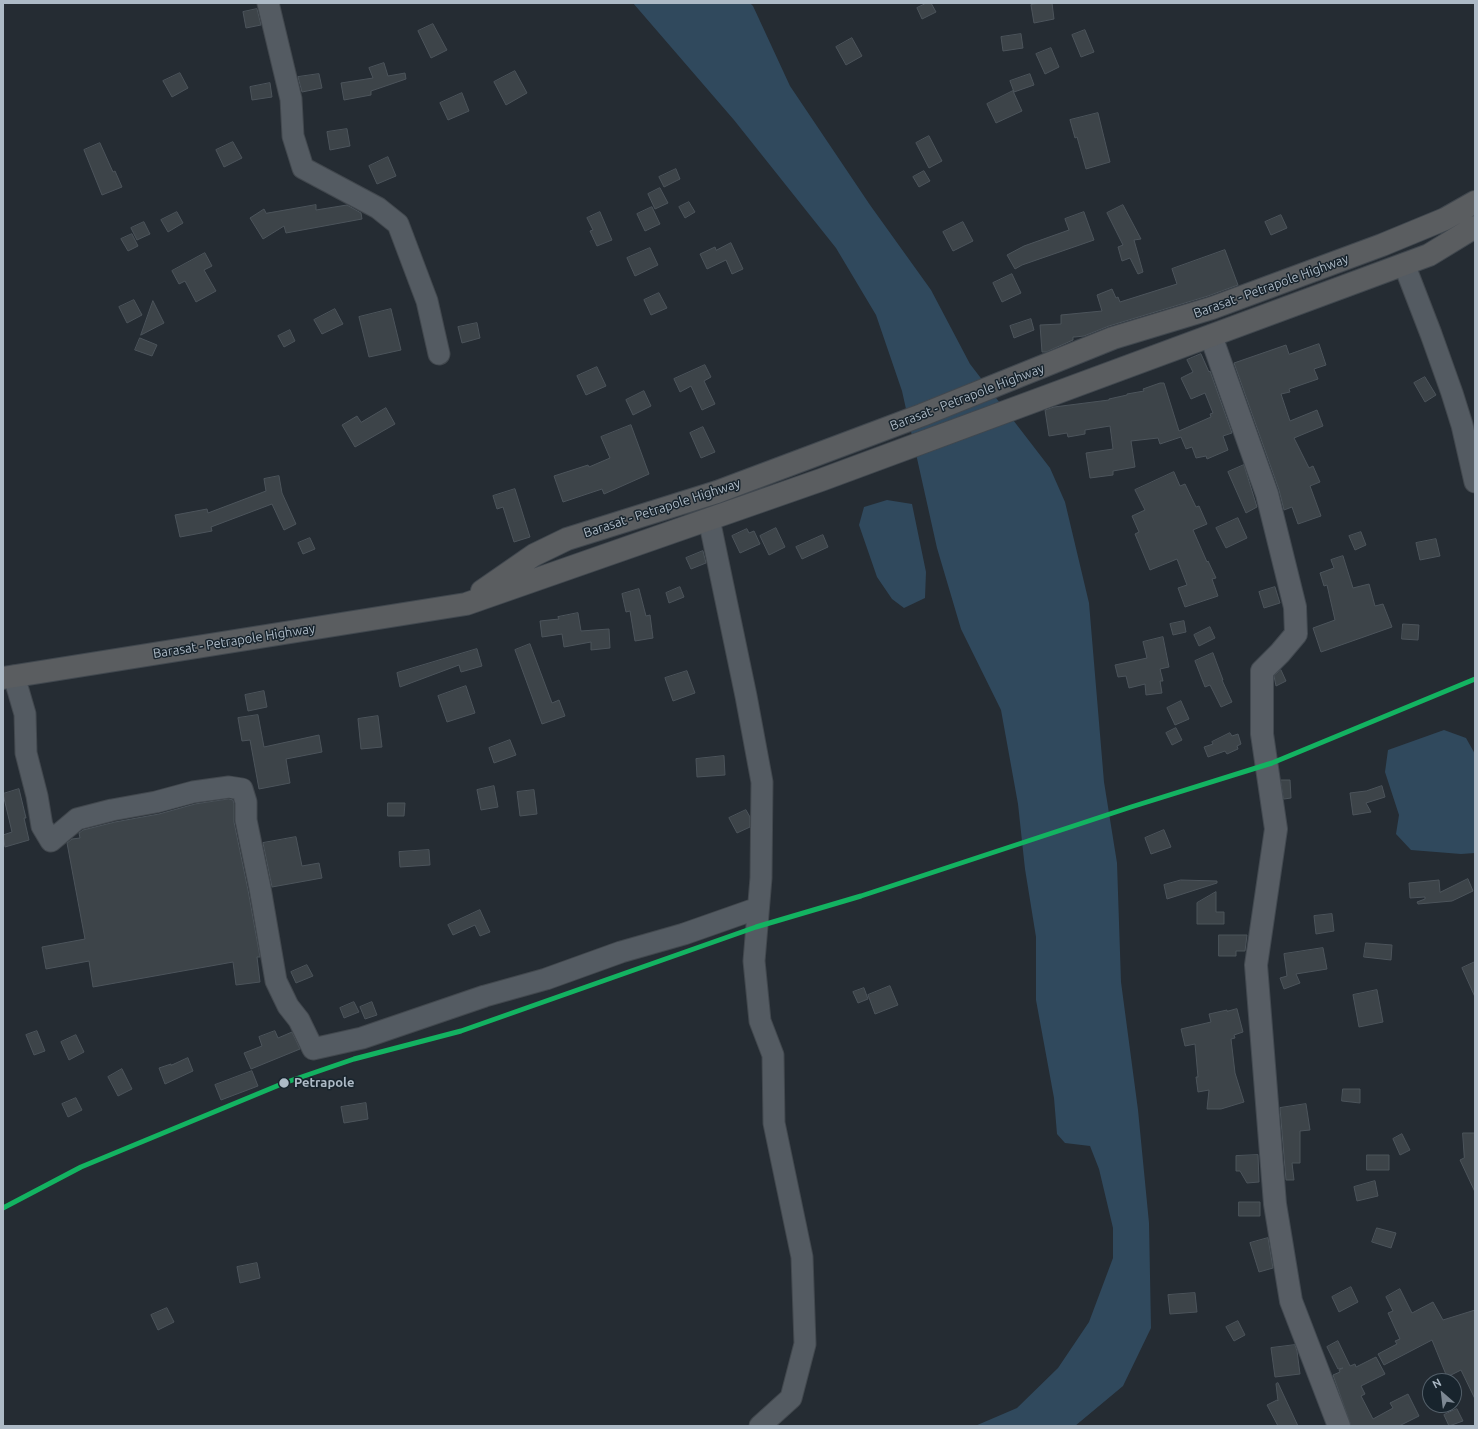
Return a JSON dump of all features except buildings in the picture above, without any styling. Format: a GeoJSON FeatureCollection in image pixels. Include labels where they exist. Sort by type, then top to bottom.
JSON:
{"type":"FeatureCollection","features":[{"type":"Feature","properties":{"kind":"highway","name":"Barasat - Petrapole Highway"},"geometry":{"type":"LineString","coordinates":[[466,604],[493,583],[534,555],[567,539],[717,492],[1061,360],[1113,338],[1212,308],[1382,245],[1445,219],[1475,202]]}},
{"type":"Feature","properties":{"kind":"highway","name":"Barasat - Petrapole Highway"},"geometry":{"type":"LineString","coordinates":[[9,677],[466,604],[821,480],[1429,255],[1475,227]]}},
{"type":"Feature","properties":{"kind":"main road"},"geometry":{"type":"LineString","coordinates":[[1211,336],[1267,494],[1295,607],[1296,634],[1262,671],[1262,734],[1276,829],[1256,965],[1275,1204],[1291,1301],[1339,1426]]}},
{"type":"Feature","properties":{"kind":"street"},"geometry":{"type":"LineString","coordinates":[[268,3],[291,99],[293,136],[303,168],[378,208],[398,224],[427,301],[439,354]]}},
{"type":"Feature","properties":{"kind":"street"},"geometry":{"type":"LineString","coordinates":[[1404,264],[1452,392],[1462,425],[1475,482]]}},
{"type":"Feature","properties":{"kind":"street"},"geometry":{"type":"LineString","coordinates":[[709,519],[746,696],[762,782],[761,878],[754,961],[760,1021],[773,1055],[774,1123],[802,1257],[805,1344],[791,1398],[760,1426]]}},
{"type":"Feature","properties":{"kind":"street"},"geometry":{"type":"LineString","coordinates":[[9,677],[25,714],[26,753],[37,796],[42,826],[51,841],[77,819],[194,792],[230,787],[242,789],[246,802],[246,820],[260,888],[276,981],[288,1006],[299,1020],[313,1049],[362,1038],[485,996],[546,979],[621,952],[684,934],[758,908]]}},
{"type":"Feature","properties":{"kind":"water"},"geometry":{"type":"Polygon","coordinates":[[[633,3],[750,3],[753,6],[790,86],[870,205],[931,290],[970,364],[1050,468],[1065,502],[1089,603],[1104,782],[1117,863],[1121,982],[1138,1110],[1149,1223],[1151,1328],[1123,1386],[1075,1426],[975,1426],[1017,1408],[1058,1368],[1089,1322],[1113,1258],[1113,1228],[1099,1169],[1090,1146],[1065,1143],[1057,1134],[1054,1098],[1036,1000],[1036,937],[1025,869],[1018,804],[1001,710],[961,629],[937,548],[902,391],[876,315],[836,248],[734,120],[633,3]]]}},
{"type":"Feature","properties":{"kind":"water"},"geometry":{"type":"Polygon","coordinates":[[[887,500],[912,504],[926,572],[925,598],[904,608],[892,599],[877,577],[859,525],[864,507],[887,500]]]}},
{"type":"Feature","properties":{"kind":"water"},"geometry":{"type":"Polygon","coordinates":[[[1444,730],[1466,738],[1475,754],[1475,853],[1461,854],[1411,850],[1396,834],[1399,815],[1385,772],[1388,750],[1444,730]]]}},
{"type":"Feature","properties":{"kind":"transit line"},"geometry":{"type":"LineString","coordinates":[[3,1208],[81,1167],[284,1083],[354,1059],[461,1031],[756,927],[861,896],[1131,807],[1272,763],[1475,679]]}},
{"type":"Feature","properties":{"kind":"place","name":"Petrapole"},"geometry":{"type":"Point","coordinates":[284,1083]}}]}
